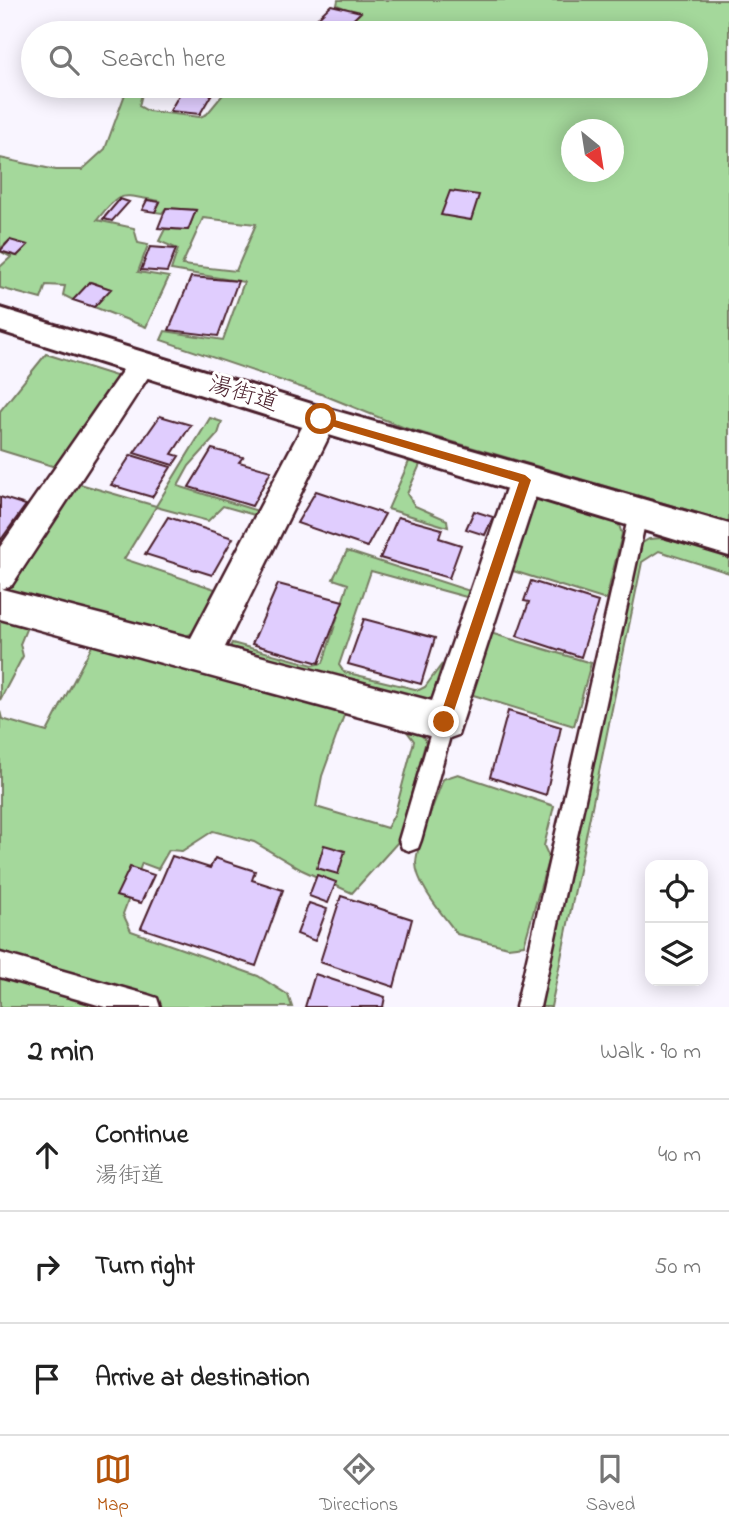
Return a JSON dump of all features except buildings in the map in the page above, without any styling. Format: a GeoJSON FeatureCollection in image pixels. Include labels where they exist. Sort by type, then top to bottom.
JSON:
{"type":"FeatureCollection","features":[{"type":"Feature","properties":{"kind":"street","name":"湯街道"},"geometry":{"type":"LineString","coordinates":[[0,319],[321,419],[729,540]]}},
{"type":"Feature","properties":{"kind":"street"},"geometry":{"type":"LineString","coordinates":[[0,575],[142,363]]}},
{"type":"Feature","properties":{"kind":"street"},"geometry":{"type":"LineString","coordinates":[[201,657],[321,419]]}},
{"type":"Feature","properties":{"kind":"street"},"geometry":{"type":"LineString","coordinates":[[0,604],[444,722],[525,480]]}},
{"type":"Feature","properties":{"kind":"lane"},"geometry":{"type":"LineString","coordinates":[[528,1007],[638,513]]}},
{"type":"Feature","properties":{"kind":"lane"},"geometry":{"type":"LineString","coordinates":[[410,840],[444,722]]}},
{"type":"Feature","properties":{"kind":"lane"},"geometry":{"type":"LineString","coordinates":[[0,965],[148,1007]]}},
{"type":"Feature","properties":{"kind":"green space"},"geometry":{"type":"Polygon","coordinates":[[[338,0],[729,0],[729,522],[405,428],[321,394],[161,340],[165,331],[223,340],[244,282],[171,270],[178,249],[159,241],[165,229],[188,230],[196,210],[166,208],[162,213],[155,212],[160,201],[130,196],[112,203],[97,220],[134,228],[138,243],[148,245],[138,272],[169,277],[146,327],[94,307],[110,289],[91,282],[73,300],[63,295],[65,286],[46,285],[41,299],[0,288],[0,267],[11,257],[0,251],[17,256],[10,240],[0,249],[0,158],[56,170],[82,170],[105,149],[124,98],[141,98],[139,106],[148,111],[200,117],[207,114],[220,98],[708,98],[708,21],[349,21],[357,13],[337,5],[338,0]],[[203,218],[182,265],[236,271],[256,224],[203,218]]]}},
{"type":"Feature","properties":{"kind":"green space"},"geometry":{"type":"Polygon","coordinates":[[[46,354],[116,376],[118,386],[59,468],[0,450],[0,411],[46,354]]]}},
{"type":"Feature","properties":{"kind":"green space"},"geometry":{"type":"Polygon","coordinates":[[[210,418],[222,422],[218,434],[189,466],[178,486],[261,512],[258,516],[223,506],[208,521],[156,507],[124,559],[218,590],[198,630],[183,638],[8,591],[6,582],[73,482],[156,506],[210,418]]]}},
{"type":"Feature","properties":{"kind":"green space"},"geometry":{"type":"Polygon","coordinates":[[[411,457],[422,460],[407,494],[415,506],[447,520],[448,527],[388,509],[411,457]]]}},
{"type":"Feature","properties":{"kind":"green space"},"geometry":{"type":"Polygon","coordinates":[[[533,498],[618,522],[622,534],[606,600],[510,570],[533,498]]]}},
{"type":"Feature","properties":{"kind":"green space"},"geometry":{"type":"Polygon","coordinates":[[[662,538],[729,556],[729,573],[659,551],[642,562],[551,1007],[541,1007],[639,545],[649,539],[662,538]]]}},
{"type":"Feature","properties":{"kind":"green space"},"geometry":{"type":"Polygon","coordinates":[[[347,551],[473,592],[470,598],[371,571],[339,665],[344,672],[419,690],[425,687],[442,664],[432,698],[421,703],[229,649],[232,643],[313,665],[323,663],[348,584],[333,579],[347,551]]]}},
{"type":"Feature","properties":{"kind":"green space"},"geometry":{"type":"Polygon","coordinates":[[[0,615],[29,622],[20,644],[23,656],[0,700],[0,615]]]}},
{"type":"Feature","properties":{"kind":"green space"},"geometry":{"type":"Polygon","coordinates":[[[487,632],[591,663],[574,726],[470,694],[487,632]]]}},
{"type":"Feature","properties":{"kind":"green space"},"geometry":{"type":"Polygon","coordinates":[[[95,640],[347,707],[322,776],[316,807],[387,828],[395,813],[414,741],[405,729],[373,721],[413,724],[426,741],[398,842],[352,893],[302,870],[254,842],[213,831],[182,851],[169,850],[158,869],[142,863],[123,914],[131,931],[258,976],[288,995],[292,1007],[0,1007],[0,711],[2,719],[47,732],[95,640]]]}},
{"type":"Feature","properties":{"kind":"green space"},"geometry":{"type":"Polygon","coordinates":[[[458,774],[554,806],[544,846],[549,857],[524,945],[508,947],[457,934],[432,900],[417,872],[417,854],[443,779],[458,774]]]}},
{"type":"Feature","properties":{"kind":"route"},"geometry":{"type":"LineString","coordinates":[[321,419],[525,480],[444,722]]}}]}
